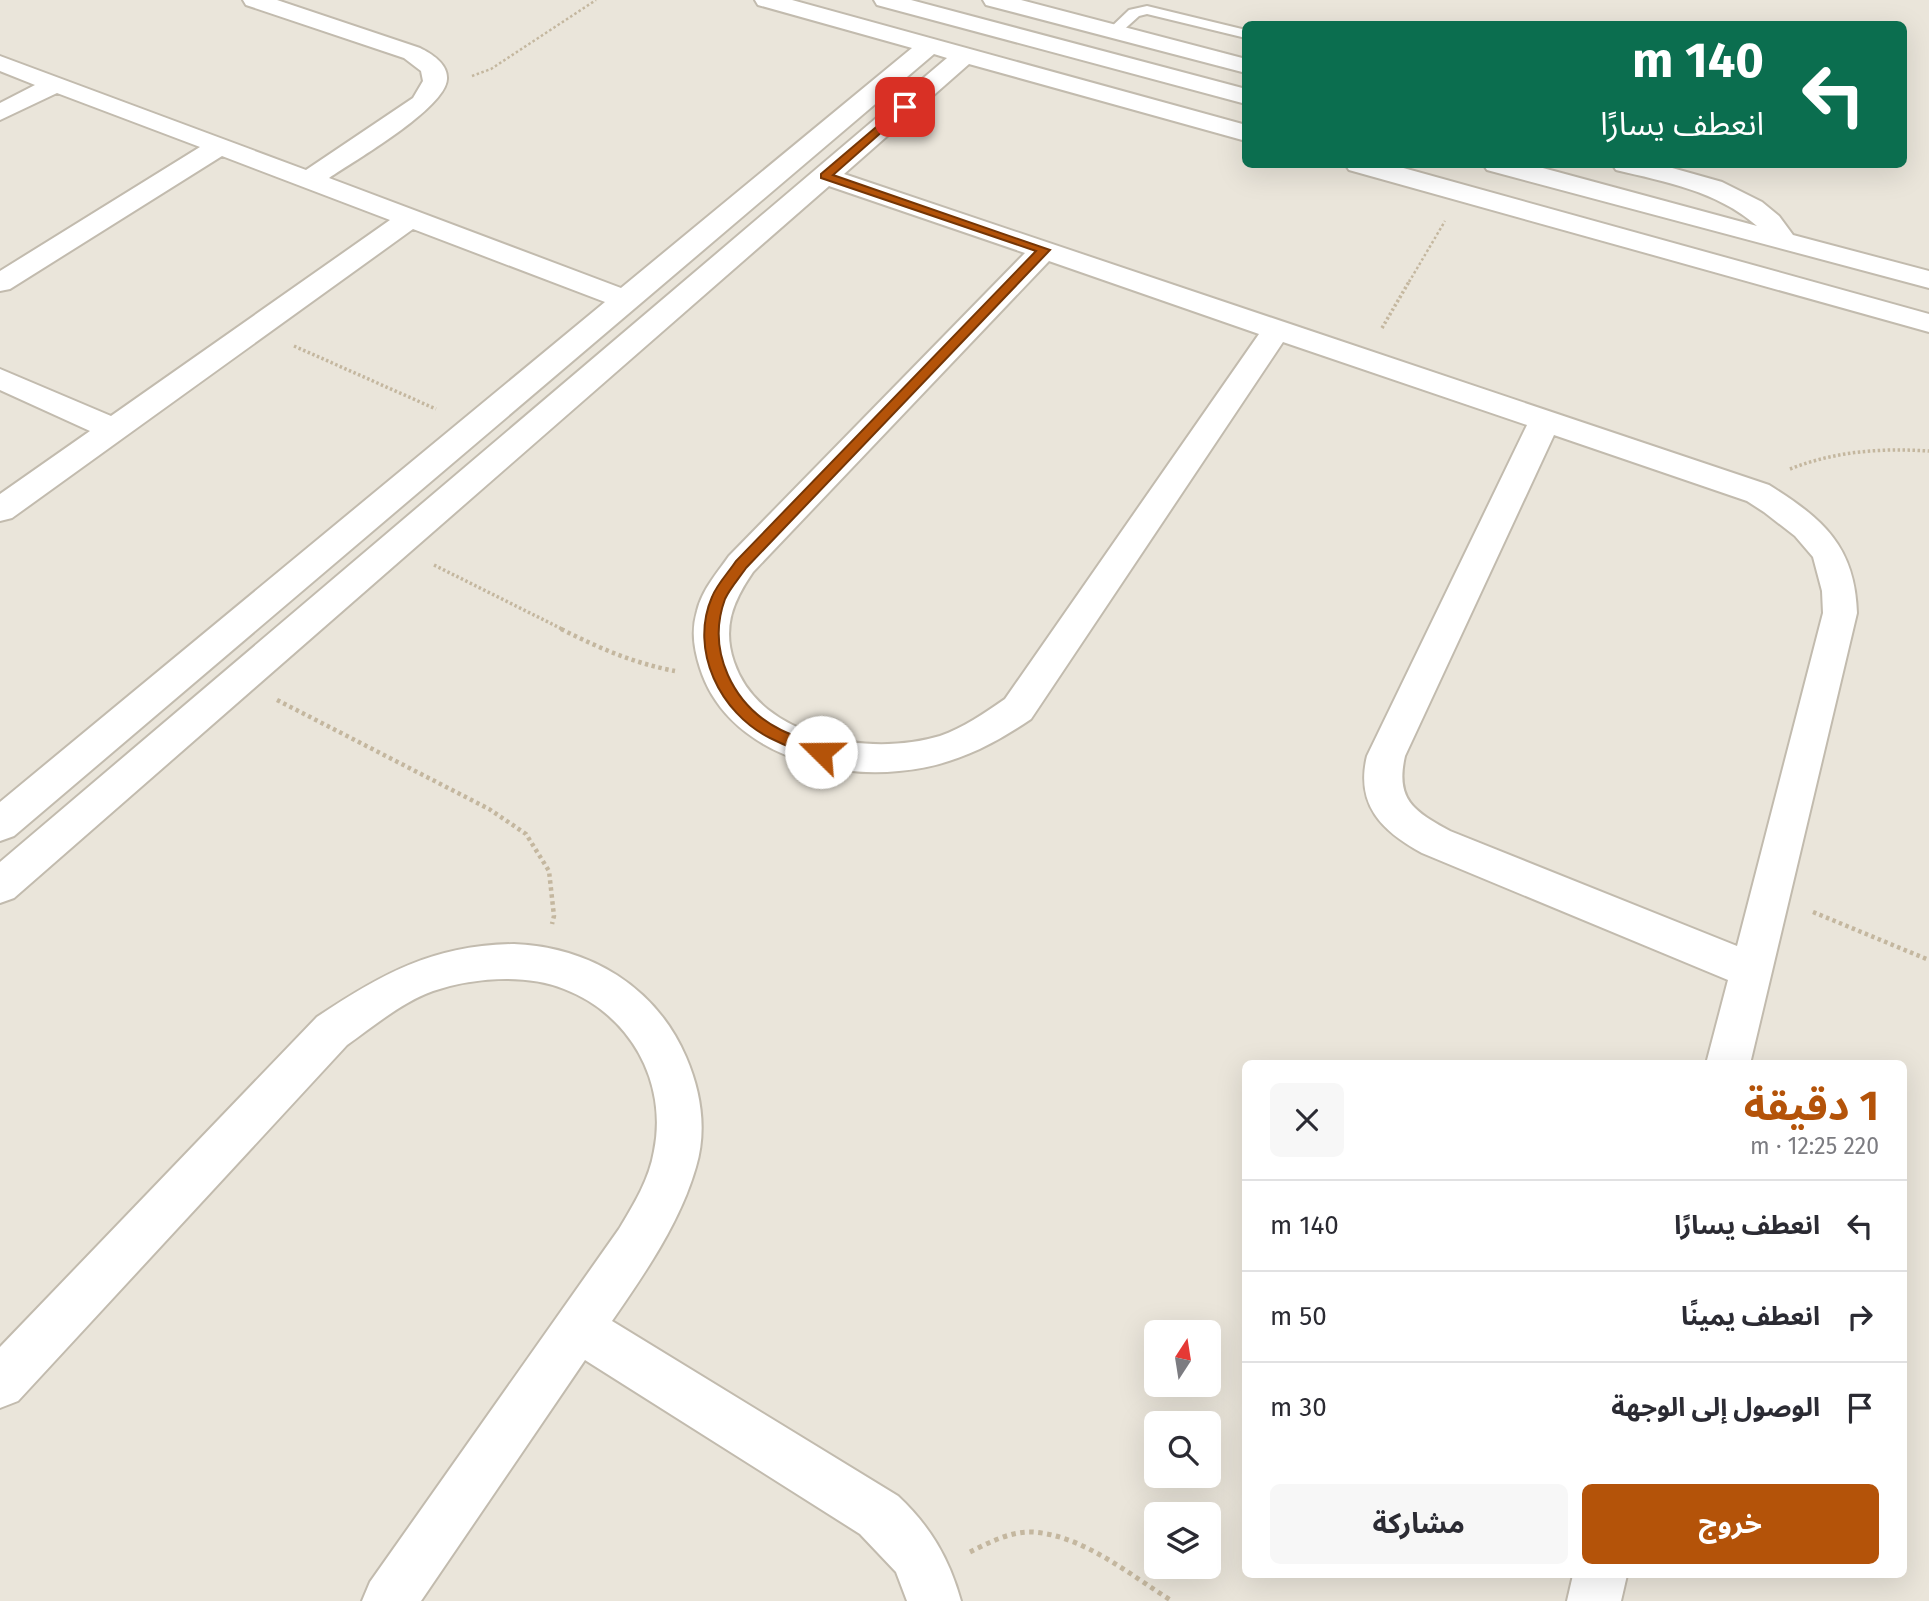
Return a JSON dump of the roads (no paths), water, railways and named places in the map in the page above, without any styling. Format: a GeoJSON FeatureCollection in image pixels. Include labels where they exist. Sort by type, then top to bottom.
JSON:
{"type":"FeatureCollection","features":[{"type":"Feature","properties":{"kind":"street"},"geometry":{"type":"LineString","coordinates":[[254,0],[412,52],[426,60],[434,69],[436,80],[432,92],[422,103],[309,180]]}},
{"type":"Feature","properties":{"kind":"street"},"geometry":{"type":"LineString","coordinates":[[766,0],[1242,132]]}},
{"type":"Feature","properties":{"kind":"street"},"geometry":{"type":"LineString","coordinates":[[885,0],[1242,96]]}},
{"type":"Feature","properties":{"kind":"street"},"geometry":{"type":"LineString","coordinates":[[994,0],[1242,65]]}},
{"type":"Feature","properties":{"kind":"street"},"geometry":{"type":"LineString","coordinates":[[0,825],[929,46]]}},
{"type":"Feature","properties":{"kind":"street"},"geometry":{"type":"LineString","coordinates":[[0,886],[965,55]]}},
{"type":"Feature","properties":{"kind":"street"},"geometry":{"type":"LineString","coordinates":[[0,63],[626,300]]}},
{"type":"Feature","properties":{"kind":"street"},"geometry":{"type":"LineString","coordinates":[[0,113],[55,84]]}},
{"type":"Feature","properties":{"kind":"street"},"geometry":{"type":"LineString","coordinates":[[0,283],[220,146]]}},
{"type":"Feature","properties":{"kind":"street"},"geometry":{"type":"LineString","coordinates":[[1372,168],[1929,323]]}},
{"type":"Feature","properties":{"kind":"street"},"geometry":{"type":"LineString","coordinates":[[1511,168],[1929,280]]}},
{"type":"Feature","properties":{"kind":"street"},"geometry":{"type":"LineString","coordinates":[[1640,168],[1715,188],[1739,199],[1760,212],[1775,226],[1784,242]]}},
{"type":"Feature","properties":{"kind":"street"},"geometry":{"type":"LineString","coordinates":[[825,176],[1758,493],[1787,511],[1813,534],[1832,560],[1841,586],[1840,613],[1729,1060]]}},
{"type":"Feature","properties":{"kind":"street"},"geometry":{"type":"LineString","coordinates":[[0,510],[410,218]]}},
{"type":"Feature","properties":{"kind":"street"},"geometry":{"type":"LineString","coordinates":[[1044,250],[741,564],[719,597],[710,633],[716,671],[738,705],[774,733],[821,752],[874,759],[928,753],[978,736],[1018,709],[1277,329]]}},
{"type":"Feature","properties":{"kind":"street"},"geometry":{"type":"LineString","coordinates":[[0,378],[113,429]]}},
{"type":"Feature","properties":{"kind":"street"},"geometry":{"type":"LineString","coordinates":[[1545,420],[1386,757],[1380,774],[1383,794],[1394,813],[1412,830],[1436,842],[1751,971]]}},
{"type":"Feature","properties":{"kind":"street"},"geometry":{"type":"LineString","coordinates":[[0,1383],[332,1031],[380,997],[432,974],[487,963],[539,964],[587,978],[628,1004],[659,1041],[676,1086],[679,1138],[666,1191],[636,1245],[389,1601]]}},
{"type":"Feature","properties":{"kind":"street"},"geometry":{"type":"LineString","coordinates":[[579,1328],[879,1516],[908,1541],[931,1589]]}},
{"type":"Feature","properties":{"kind":"street"},"geometry":{"type":"LineString","coordinates":[[1594,1601],[1599,1578]]}},
{"type":"Feature","properties":{"kind":"lane"},"geometry":{"type":"LineString","coordinates":[[1114,31],[1134,13],[1147,10],[1242,33]]}}]}
